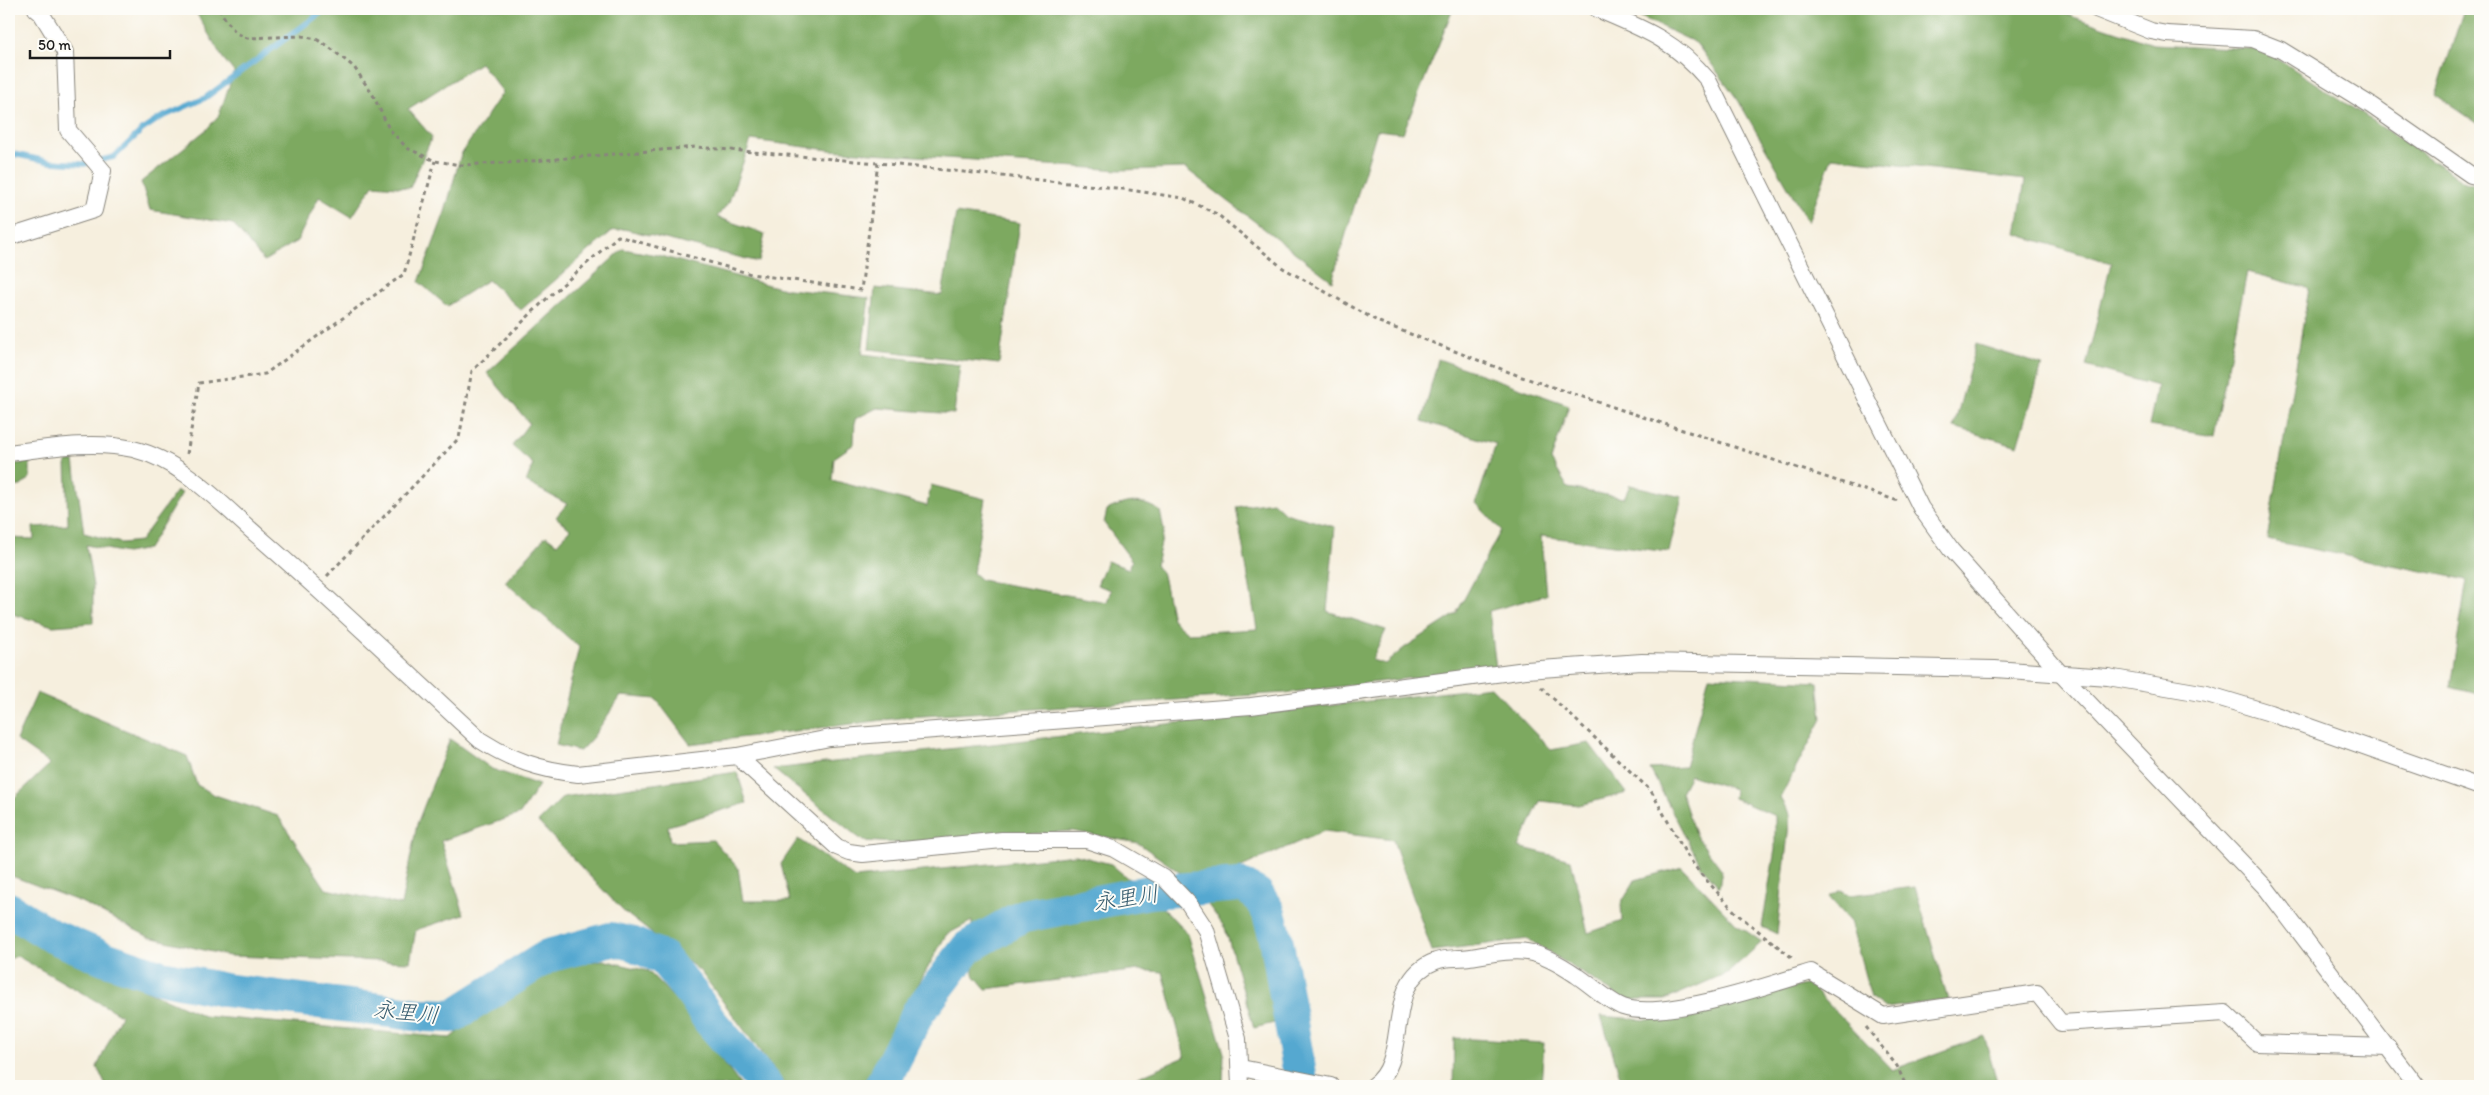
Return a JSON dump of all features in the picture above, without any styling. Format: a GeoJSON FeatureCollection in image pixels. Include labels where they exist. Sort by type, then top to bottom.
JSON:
{"type":"FeatureCollection","features":[{"type":"Feature","properties":{"kind":"street"},"geometry":{"type":"LineString","coordinates":[[9,238],[94,210],[103,170],[68,130],[65,52],[41,13],[36,9]]}},
{"type":"Feature","properties":{"kind":"street"},"geometry":{"type":"LineString","coordinates":[[1598,9],[1653,33],[1666,41],[1690,58],[1708,80],[1921,508],[1951,550],[2061,674],[2266,888],[2417,1086]]}},
{"type":"Feature","properties":{"kind":"street"},"geometry":{"type":"LineString","coordinates":[[2096,9],[2151,31],[2167,34],[2253,40],[2281,50],[2372,106],[2471,174],[2480,177]]}},
{"type":"Feature","properties":{"kind":"street"},"geometry":{"type":"LineString","coordinates":[[9,452],[59,447],[106,446],[124,448],[157,457],[184,473],[316,587],[480,740],[524,764],[554,771],[578,774],[736,756],[830,738],[1251,706],[1526,670],[1642,662],[1995,669],[2108,677],[2208,694],[2480,787]]}},
{"type":"Feature","properties":{"kind":"street"},"geometry":{"type":"LineString","coordinates":[[736,756],[837,847],[849,852],[864,854],[1002,840],[1086,840],[1114,849],[1164,878],[1190,904],[1206,930],[1238,1039],[1241,1068],[1240,1086]]}},
{"type":"Feature","properties":{"kind":"street"},"geometry":{"type":"LineString","coordinates":[[1373,1086],[1382,1080],[1389,1068],[1404,991],[1417,973],[1436,961],[1514,950],[1545,955],[1623,1007],[1658,1010],[1746,992],[1812,972],[1883,1016],[2037,993],[2061,1023],[2225,1013],[2257,1042],[2388,1047]]}},
{"type":"Feature","properties":{"kind":"street"},"geometry":{"type":"LineString","coordinates":[[1241,1068],[1331,1086]]}},
{"type":"Feature","properties":{"kind":"path"},"geometry":{"type":"LineString","coordinates":[[218,9],[236,33],[247,38],[302,36],[316,38],[329,47],[354,68],[373,96],[389,129],[407,148],[435,161],[461,165],[696,148],[878,163],[1116,188],[1183,198],[1217,214],[1283,268],[1379,322],[1522,377],[1921,508]]}},
{"type":"Feature","properties":{"kind":"path"},"geometry":{"type":"LineString","coordinates":[[184,473],[199,384],[265,374],[404,274],[435,161]]}},
{"type":"Feature","properties":{"kind":"path"},"geometry":{"type":"LineString","coordinates":[[316,587],[459,438],[472,371],[544,301],[618,236],[751,274],[860,290],[878,163]]}},
{"type":"Feature","properties":{"kind":"path"},"geometry":{"type":"LineString","coordinates":[[1526,670],[1552,698],[1651,791],[1686,854],[1700,874],[1737,914],[1812,972]]}},
{"type":"Feature","properties":{"kind":"green space"},"geometry":{"type":"Polygon","coordinates":[[[194,9],[1453,9],[1403,133],[1377,130],[1332,281],[1185,168],[1120,170],[829,150],[751,140],[729,202],[717,217],[765,234],[759,262],[624,229],[612,231],[521,310],[488,280],[447,306],[419,282],[445,212],[461,154],[503,92],[480,63],[408,109],[432,137],[410,188],[373,185],[352,217],[319,197],[297,241],[264,261],[233,224],[150,210],[141,182],[207,129],[219,115],[234,72],[222,57],[194,9]]]}},
{"type":"Feature","properties":{"kind":"green space"},"geometry":{"type":"Polygon","coordinates":[[[1624,9],[2050,9],[2153,44],[2253,49],[2277,58],[2465,182],[2480,186],[2480,695],[2450,687],[2467,580],[2267,540],[2309,288],[2247,272],[2214,436],[2149,426],[2157,386],[2086,366],[2111,263],[2016,234],[2025,180],[1832,157],[1808,222],[1738,100],[1696,43],[1624,9]]]}},
{"type":"Feature","properties":{"kind":"green space"},"geometry":{"type":"Polygon","coordinates":[[[2464,9],[2480,9],[2480,125],[2436,95],[2464,9]]]}},
{"type":"Feature","properties":{"kind":"green space"},"geometry":{"type":"Polygon","coordinates":[[[956,213],[1020,223],[999,364],[869,349],[875,288],[942,295],[956,213]]]}},
{"type":"Feature","properties":{"kind":"green space"},"geometry":{"type":"Polygon","coordinates":[[[623,249],[657,255],[780,288],[869,298],[862,354],[960,365],[954,414],[877,408],[855,419],[854,444],[834,458],[832,480],[927,506],[931,485],[985,499],[973,573],[981,580],[1107,602],[1111,590],[1097,585],[1107,561],[1129,569],[1132,561],[1104,523],[1107,510],[1121,504],[1134,502],[1146,504],[1160,511],[1164,530],[1156,565],[1163,575],[1172,619],[1188,633],[1257,629],[1236,507],[1273,502],[1285,513],[1335,527],[1327,611],[1386,630],[1372,660],[1385,664],[1404,648],[1456,614],[1501,530],[1476,503],[1496,444],[1422,421],[1438,359],[1569,405],[1551,460],[1568,488],[1624,498],[1630,485],[1682,497],[1669,552],[1541,536],[1546,595],[1489,611],[1496,668],[1285,693],[908,717],[690,744],[656,699],[621,696],[593,737],[580,751],[556,745],[579,647],[505,582],[546,536],[557,544],[570,529],[556,517],[567,504],[526,482],[533,464],[512,446],[529,423],[487,373],[623,249]]]}},
{"type":"Feature","properties":{"kind":"green space"},"geometry":{"type":"Polygon","coordinates":[[[1976,344],[2042,365],[2018,446],[1954,427],[1976,344]]]}},
{"type":"Feature","properties":{"kind":"green space"},"geometry":{"type":"Polygon","coordinates":[[[74,461],[84,533],[121,543],[140,541],[177,491],[182,493],[148,549],[126,553],[86,545],[93,586],[93,623],[53,626],[9,613],[9,538],[34,539],[33,527],[68,525],[66,462],[74,461]]]}},
{"type":"Feature","properties":{"kind":"green space"},"geometry":{"type":"Polygon","coordinates":[[[30,462],[30,478],[21,486],[9,487],[9,465],[30,462]]]}},
{"type":"Feature","properties":{"kind":"green space"},"geometry":{"type":"Polygon","coordinates":[[[1709,676],[1818,682],[1822,719],[1780,798],[1790,815],[1777,934],[1762,927],[1775,849],[1775,816],[1733,798],[1734,789],[1690,775],[1681,792],[1695,834],[1722,870],[1719,887],[1701,866],[1650,769],[1685,767],[1709,676]]]}},
{"type":"Feature","properties":{"kind":"green space"},"geometry":{"type":"Polygon","coordinates":[[[1491,687],[1551,750],[1589,743],[1627,793],[1579,805],[1540,801],[1519,847],[1571,860],[1588,933],[1622,921],[1621,904],[1635,880],[1682,867],[1736,924],[1762,942],[1729,972],[1665,1000],[1625,1000],[1528,939],[1432,951],[1393,840],[1324,831],[1239,868],[1241,894],[1254,909],[1278,1022],[1254,1028],[1225,928],[1189,879],[1138,843],[1072,831],[896,843],[863,841],[773,769],[1491,687]]]}},
{"type":"Feature","properties":{"kind":"green space"},"geometry":{"type":"Polygon","coordinates":[[[37,693],[187,756],[197,785],[215,795],[278,816],[326,889],[401,905],[417,824],[450,739],[492,769],[539,785],[520,814],[441,841],[464,914],[416,930],[410,962],[229,956],[149,937],[81,902],[9,875],[9,803],[50,764],[16,740],[37,693]]]}},
{"type":"Feature","properties":{"kind":"green space"},"geometry":{"type":"Polygon","coordinates":[[[737,772],[747,803],[668,826],[670,842],[713,840],[738,868],[743,901],[790,901],[781,864],[798,839],[855,878],[1076,855],[1111,864],[1167,912],[1188,934],[1224,1053],[1223,1086],[1117,1086],[1185,1057],[1163,972],[1139,970],[986,989],[973,974],[972,921],[946,935],[862,1086],[786,1086],[700,971],[623,911],[538,822],[563,797],[737,772]]]}},
{"type":"Feature","properties":{"kind":"green space"},"geometry":{"type":"Polygon","coordinates":[[[1915,887],[1948,1000],[1885,1008],[1871,998],[1850,921],[1829,897],[1841,890],[1850,895],[1915,887]]]}},
{"type":"Feature","properties":{"kind":"green space"},"geometry":{"type":"Polygon","coordinates":[[[9,928],[204,1016],[450,1038],[513,988],[560,966],[603,960],[648,971],[679,1003],[741,1086],[106,1086],[97,1067],[121,1015],[17,956],[9,959],[9,928]]]}},
{"type":"Feature","properties":{"kind":"green space"},"geometry":{"type":"Polygon","coordinates":[[[1809,984],[1892,1070],[1984,1036],[1998,1086],[1625,1086],[1601,1016],[1648,1020],[1809,984]]]}},
{"type":"Feature","properties":{"kind":"green space"},"geometry":{"type":"Polygon","coordinates":[[[1454,1038],[1544,1043],[1541,1086],[1453,1086],[1454,1038]]]}},
{"type":"Feature","properties":{"kind":"waterway"},"geometry":{"type":"LineString","coordinates":[[9,153],[51,162],[84,164],[114,157],[142,130],[160,118],[205,98],[326,9]]}},
{"type":"Feature","properties":{"kind":"waterway","name":"永里川"},"geometry":{"type":"LineString","coordinates":[[881,1086],[918,1013],[968,947],[1023,916],[1149,892],[1241,885],[1257,894],[1268,911],[1276,938],[1302,1086]]}},
{"type":"Feature","properties":{"kind":"waterway","name":"永里川"},"geometry":{"type":"LineString","coordinates":[[9,909],[50,935],[104,958],[161,977],[224,990],[421,1015],[453,1016],[548,956],[611,939],[633,944],[663,958],[693,995],[710,1021],[766,1086]]}}]}
